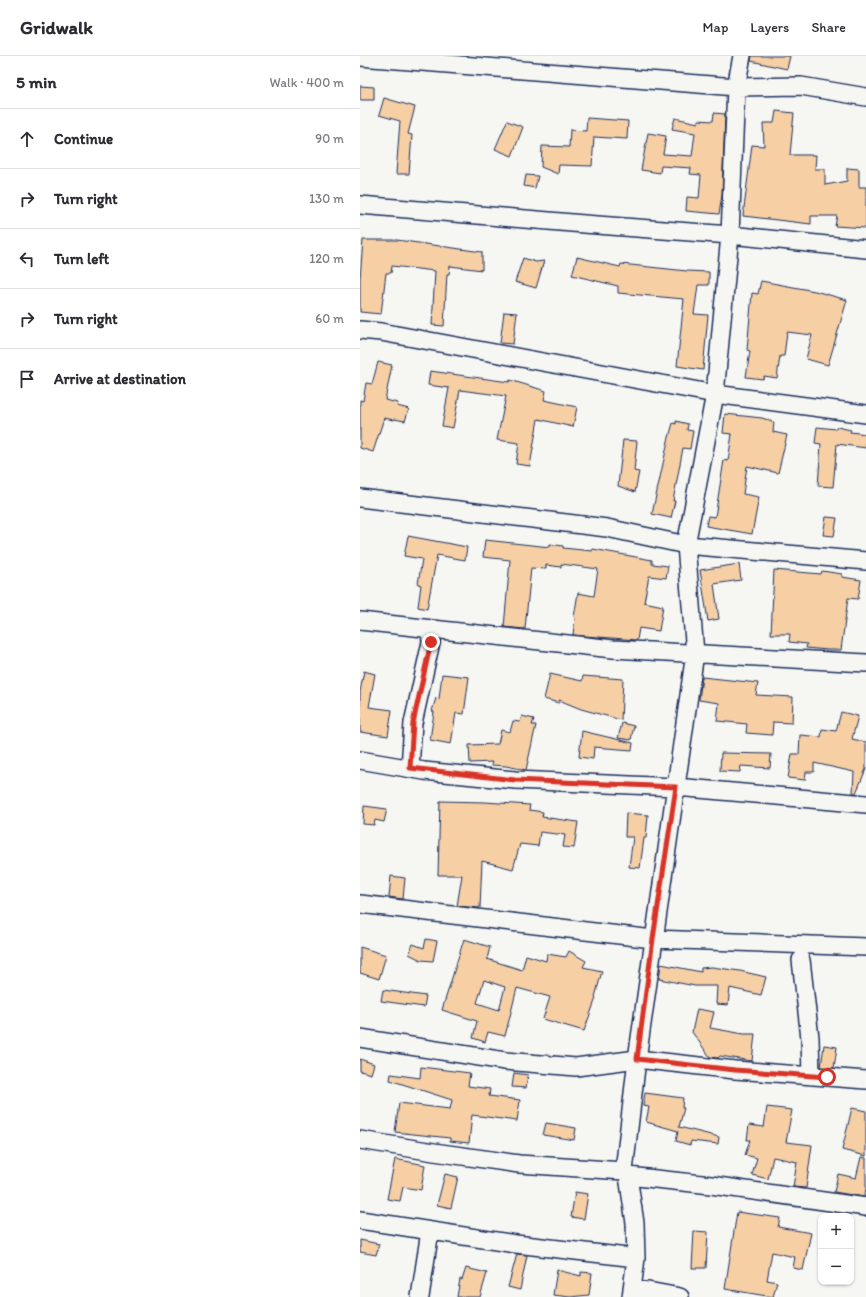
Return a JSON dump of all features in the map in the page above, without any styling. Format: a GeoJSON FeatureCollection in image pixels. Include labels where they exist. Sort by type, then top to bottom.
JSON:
{"type":"FeatureCollection","features":[{"type":"Feature","properties":{"kind":"street"},"geometry":{"type":"LineString","coordinates":[[680,1297],[632,1293],[636,1258],[634,1223],[626,1174],[637,1059],[694,653],[686,545],[715,394],[730,235],[736,87],[742,56]]}},
{"type":"Feature","properties":{"kind":"street"},"geometry":{"type":"LineString","coordinates":[[360,57],[736,87],[801,86],[866,97]]}},
{"type":"Feature","properties":{"kind":"street"},"geometry":{"type":"LineString","coordinates":[[360,205],[730,235],[866,249]]}},
{"type":"Feature","properties":{"kind":"street"},"geometry":{"type":"LineString","coordinates":[[360,330],[381,332],[715,394],[866,414]]}},
{"type":"Feature","properties":{"kind":"street"},"geometry":{"type":"LineString","coordinates":[[360,498],[607,528],[686,545],[866,561]]}},
{"type":"Feature","properties":{"kind":"street"},"geometry":{"type":"LineString","coordinates":[[360,622],[613,648],[866,663]]}},
{"type":"Feature","properties":{"kind":"street"},"geometry":{"type":"LineString","coordinates":[[410,768],[413,723],[431,642],[430,629]]}},
{"type":"Feature","properties":{"kind":"street"},"geometry":{"type":"LineString","coordinates":[[360,760],[410,768],[515,780],[676,787],[866,804]]}},
{"type":"Feature","properties":{"kind":"street"},"geometry":{"type":"LineString","coordinates":[[360,904],[653,939],[866,948]]}},
{"type":"Feature","properties":{"kind":"street"},"geometry":{"type":"LineString","coordinates":[[801,960],[810,1038],[811,1076]]}},
{"type":"Feature","properties":{"kind":"street"},"geometry":{"type":"LineString","coordinates":[[360,1038],[505,1061],[576,1067],[637,1059],[735,1070],[866,1080]]}},
{"type":"Feature","properties":{"kind":"street"},"geometry":{"type":"LineString","coordinates":[[360,1140],[519,1164],[626,1174],[866,1207]]}},
{"type":"Feature","properties":{"kind":"street"},"geometry":{"type":"LineString","coordinates":[[360,1220],[516,1244],[636,1258]]}},
{"type":"Feature","properties":{"kind":"street"},"geometry":{"type":"LineString","coordinates":[[420,1297],[430,1231]]}},
{"type":"Feature","properties":{"kind":"building"},"geometry":{"type":"Polygon","coordinates":[[[752,56],[790,56],[787,69],[751,61],[752,56]]]}},
{"type":"Feature","properties":{"kind":"building"},"geometry":{"type":"Polygon","coordinates":[[[360,86],[374,87],[374,100],[360,100],[360,86]]]}},
{"type":"Feature","properties":{"kind":"building"},"geometry":{"type":"Polygon","coordinates":[[[384,98],[415,107],[408,134],[412,135],[409,174],[396,174],[400,121],[379,115],[384,98]]]}},
{"type":"Feature","properties":{"kind":"building"},"geometry":{"type":"Polygon","coordinates":[[[776,111],[794,113],[790,155],[816,155],[815,169],[825,169],[825,185],[847,181],[847,168],[859,169],[859,187],[866,187],[866,228],[835,226],[837,216],[811,216],[811,224],[743,216],[752,145],[764,146],[763,123],[774,123],[776,111]]]}},
{"type":"Feature","properties":{"kind":"building"},"geometry":{"type":"Polygon","coordinates":[[[714,113],[725,114],[722,195],[719,214],[686,211],[687,197],[699,198],[701,175],[690,174],[691,168],[661,166],[660,173],[641,170],[648,133],[666,136],[663,154],[692,156],[695,133],[672,129],[675,118],[698,123],[698,120],[713,121],[714,113]]]}},
{"type":"Feature","properties":{"kind":"building"},"geometry":{"type":"Polygon","coordinates":[[[587,118],[628,121],[627,139],[594,137],[592,166],[559,165],[558,174],[541,167],[542,146],[569,147],[570,130],[586,131],[587,118]]]}},
{"type":"Feature","properties":{"kind":"building"},"geometry":{"type":"Polygon","coordinates":[[[507,121],[523,127],[512,156],[495,149],[507,121]]]}},
{"type":"Feature","properties":{"kind":"building"},"geometry":{"type":"Polygon","coordinates":[[[526,175],[538,176],[535,188],[524,186],[526,175]]]}},
{"type":"Feature","properties":{"kind":"building"},"geometry":{"type":"Polygon","coordinates":[[[363,240],[397,240],[482,252],[482,270],[450,266],[449,274],[447,274],[444,326],[432,325],[435,271],[392,266],[391,273],[386,273],[381,314],[360,312],[360,279],[363,240]]]}},
{"type":"Feature","properties":{"kind":"building"},"geometry":{"type":"Polygon","coordinates":[[[577,257],[620,267],[621,264],[709,272],[709,285],[698,285],[694,314],[708,315],[703,370],[677,366],[684,299],[618,293],[618,286],[572,275],[577,257]]]}},
{"type":"Feature","properties":{"kind":"building"},"geometry":{"type":"Polygon","coordinates":[[[523,258],[536,262],[544,261],[536,288],[515,282],[523,258]]]}},
{"type":"Feature","properties":{"kind":"building"},"geometry":{"type":"Polygon","coordinates":[[[761,281],[815,291],[847,300],[828,365],[806,359],[812,335],[787,332],[784,356],[780,356],[777,378],[764,376],[763,379],[746,377],[750,351],[747,350],[752,293],[758,294],[761,281]]]}},
{"type":"Feature","properties":{"kind":"building"},"geometry":{"type":"Polygon","coordinates":[[[504,312],[517,313],[513,344],[500,343],[504,312]]]}},
{"type":"Feature","properties":{"kind":"building"},"geometry":{"type":"Polygon","coordinates":[[[378,362],[392,365],[385,400],[398,403],[397,406],[409,409],[405,421],[384,418],[373,452],[360,448],[360,400],[363,401],[366,383],[372,384],[378,362]]]}},
{"type":"Feature","properties":{"kind":"building"},"geometry":{"type":"Polygon","coordinates":[[[430,371],[509,382],[510,380],[546,391],[544,400],[577,407],[573,427],[538,419],[530,466],[516,464],[519,443],[497,440],[506,396],[460,390],[453,428],[442,426],[449,388],[428,385],[430,371]]]}},
{"type":"Feature","properties":{"kind":"building"},"geometry":{"type":"Polygon","coordinates":[[[725,414],[762,418],[774,422],[773,432],[787,435],[778,473],[747,466],[743,494],[759,497],[752,534],[706,526],[708,516],[715,517],[724,460],[728,461],[732,434],[723,433],[725,414]]]}},
{"type":"Feature","properties":{"kind":"building"},"geometry":{"type":"Polygon","coordinates":[[[676,421],[688,424],[687,430],[693,431],[690,449],[683,448],[671,518],[652,514],[668,441],[673,423],[676,424],[676,421]]]}},
{"type":"Feature","properties":{"kind":"building"},"geometry":{"type":"Polygon","coordinates":[[[817,427],[836,429],[837,427],[851,430],[850,432],[866,434],[866,448],[837,444],[833,487],[818,486],[821,444],[815,443],[817,427]]]}},
{"type":"Feature","properties":{"kind":"building"},"geometry":{"type":"Polygon","coordinates":[[[623,440],[637,441],[634,471],[639,472],[635,492],[618,486],[623,440]]]}},
{"type":"Feature","properties":{"kind":"building"},"geometry":{"type":"Polygon","coordinates":[[[826,517],[837,518],[834,536],[823,535],[826,517]]]}},
{"type":"Feature","properties":{"kind":"building"},"geometry":{"type":"Polygon","coordinates":[[[408,536],[467,547],[465,560],[437,555],[427,609],[418,607],[421,585],[418,584],[422,559],[404,556],[408,536]]]}},
{"type":"Feature","properties":{"kind":"building"},"geometry":{"type":"Polygon","coordinates":[[[485,540],[550,547],[550,544],[563,546],[563,548],[592,551],[593,549],[652,560],[652,564],[668,566],[666,578],[649,576],[644,602],[663,606],[659,631],[639,628],[637,640],[573,635],[578,593],[594,596],[598,569],[561,564],[561,567],[546,565],[546,569],[531,568],[525,629],[504,627],[510,560],[483,557],[485,540]]]}},
{"type":"Feature","properties":{"kind":"building"},"geometry":{"type":"Polygon","coordinates":[[[739,564],[741,580],[714,584],[719,619],[708,621],[700,570],[739,564]]]}},
{"type":"Feature","properties":{"kind":"building"},"geometry":{"type":"Polygon","coordinates":[[[774,570],[821,574],[822,571],[842,574],[842,577],[861,580],[858,599],[848,598],[841,650],[806,648],[807,644],[789,642],[790,634],[771,634],[774,570]]]}},
{"type":"Feature","properties":{"kind":"building"},"geometry":{"type":"Polygon","coordinates":[[[364,671],[375,674],[369,707],[392,710],[388,736],[360,732],[360,692],[364,671]]]}},
{"type":"Feature","properties":{"kind":"building"},"geometry":{"type":"Polygon","coordinates":[[[442,674],[469,677],[464,714],[456,713],[451,744],[430,740],[434,712],[432,711],[436,698],[439,699],[442,674]]]}},
{"type":"Feature","properties":{"kind":"building"},"geometry":{"type":"Polygon","coordinates":[[[550,674],[582,681],[583,676],[623,679],[621,720],[581,709],[559,700],[559,703],[544,699],[550,674]]]}},
{"type":"Feature","properties":{"kind":"building"},"geometry":{"type":"Polygon","coordinates":[[[702,677],[758,683],[756,695],[793,697],[792,723],[773,722],[772,735],[746,733],[747,724],[717,721],[719,703],[699,700],[702,677]]]}},
{"type":"Feature","properties":{"kind":"building"},"geometry":{"type":"Polygon","coordinates":[[[841,712],[858,716],[852,739],[866,742],[866,769],[856,793],[853,793],[854,772],[814,763],[814,772],[806,772],[805,780],[788,778],[792,754],[799,754],[800,735],[821,737],[822,729],[836,731],[841,712]]]}},
{"type":"Feature","properties":{"kind":"building"},"geometry":{"type":"Polygon","coordinates":[[[522,716],[534,719],[532,725],[536,725],[526,770],[491,765],[492,762],[470,763],[469,745],[498,744],[501,730],[510,732],[513,721],[520,722],[522,716]]]}},
{"type":"Feature","properties":{"kind":"building"},"geometry":{"type":"Polygon","coordinates":[[[622,723],[634,726],[631,740],[618,738],[622,723]]]}},
{"type":"Feature","properties":{"kind":"building"},"geometry":{"type":"Polygon","coordinates":[[[582,731],[633,743],[632,750],[594,747],[593,759],[579,757],[582,731]]]}},
{"type":"Feature","properties":{"kind":"building"},"geometry":{"type":"Polygon","coordinates":[[[721,753],[771,754],[770,768],[741,766],[740,772],[720,771],[721,753]]]}},
{"type":"Feature","properties":{"kind":"building"},"geometry":{"type":"Polygon","coordinates":[[[440,801],[530,805],[529,810],[543,812],[542,817],[578,822],[574,848],[563,847],[565,835],[540,832],[538,846],[520,844],[513,869],[482,861],[480,908],[457,906],[462,875],[438,875],[440,801]]]}},
{"type":"Feature","properties":{"kind":"building"},"geometry":{"type":"Polygon","coordinates":[[[364,806],[387,809],[384,822],[375,820],[374,825],[363,824],[364,806]]]}},
{"type":"Feature","properties":{"kind":"building"},"geometry":{"type":"Polygon","coordinates":[[[626,813],[648,815],[646,838],[644,838],[640,868],[629,867],[633,837],[625,837],[626,813]]]}},
{"type":"Feature","properties":{"kind":"building"},"geometry":{"type":"Polygon","coordinates":[[[391,876],[405,878],[403,899],[389,897],[391,876]]]}},
{"type":"Feature","properties":{"kind":"building"},"geometry":{"type":"Polygon","coordinates":[[[426,939],[437,941],[433,961],[421,960],[409,954],[413,944],[424,948],[426,939]]]}},
{"type":"Feature","properties":{"kind":"building"},"geometry":{"type":"Polygon","coordinates":[[[464,939],[490,947],[487,959],[522,970],[526,955],[546,961],[547,954],[566,957],[569,951],[586,961],[583,967],[602,971],[596,998],[584,1031],[543,1019],[550,997],[517,988],[505,1036],[488,1032],[485,1042],[473,1038],[477,1021],[442,1010],[464,939]],[[484,980],[477,1003],[499,1010],[505,987],[484,980]]]}},
{"type":"Feature","properties":{"kind":"building"},"geometry":{"type":"Polygon","coordinates":[[[360,947],[386,955],[379,979],[360,973],[360,947]]]}},
{"type":"Feature","properties":{"kind":"building"},"geometry":{"type":"Polygon","coordinates":[[[661,964],[701,972],[701,968],[712,967],[766,977],[761,995],[730,988],[728,1005],[716,1004],[717,986],[695,986],[659,979],[661,964]]]}},
{"type":"Feature","properties":{"kind":"building"},"geometry":{"type":"Polygon","coordinates":[[[383,990],[426,996],[424,1007],[381,1001],[383,990]]]}},
{"type":"Feature","properties":{"kind":"building"},"geometry":{"type":"Polygon","coordinates":[[[697,1009],[714,1012],[710,1028],[744,1034],[755,1034],[752,1061],[720,1056],[718,1058],[710,1057],[692,1032],[697,1009]]]}},
{"type":"Feature","properties":{"kind":"building"},"geometry":{"type":"Polygon","coordinates":[[[824,1045],[837,1047],[834,1068],[821,1067],[824,1045]]]}},
{"type":"Feature","properties":{"kind":"building"},"geometry":{"type":"Polygon","coordinates":[[[360,1059],[374,1064],[371,1074],[360,1071],[360,1059]]]}},
{"type":"Feature","properties":{"kind":"building"},"geometry":{"type":"Polygon","coordinates":[[[421,1067],[470,1073],[468,1086],[490,1089],[489,1096],[520,1100],[517,1121],[472,1115],[469,1143],[450,1141],[450,1138],[395,1132],[399,1103],[450,1109],[452,1100],[390,1080],[391,1074],[420,1078],[421,1067]]]}},
{"type":"Feature","properties":{"kind":"building"},"geometry":{"type":"Polygon","coordinates":[[[514,1073],[528,1075],[526,1088],[512,1087],[514,1073]]]}},
{"type":"Feature","properties":{"kind":"building"},"geometry":{"type":"Polygon","coordinates":[[[645,1093],[683,1098],[682,1108],[684,1108],[679,1127],[719,1137],[718,1144],[691,1141],[690,1145],[676,1141],[678,1131],[646,1122],[649,1107],[643,1106],[645,1093]]]}},
{"type":"Feature","properties":{"kind":"building"},"geometry":{"type":"Polygon","coordinates":[[[767,1107],[792,1110],[786,1142],[812,1145],[806,1188],[793,1187],[797,1162],[773,1157],[768,1179],[752,1175],[757,1158],[745,1155],[750,1140],[747,1140],[749,1125],[764,1127],[767,1107]]]}},
{"type":"Feature","properties":{"kind":"building"},"geometry":{"type":"Polygon","coordinates":[[[852,1108],[866,1111],[866,1156],[842,1150],[852,1108]]]}},
{"type":"Feature","properties":{"kind":"building"},"geometry":{"type":"Polygon","coordinates":[[[546,1123],[576,1128],[574,1140],[543,1135],[546,1123]]]}},
{"type":"Feature","properties":{"kind":"building"},"geometry":{"type":"Polygon","coordinates":[[[861,1157],[866,1158],[866,1189],[864,1197],[834,1192],[838,1174],[856,1178],[861,1157]]]}},
{"type":"Feature","properties":{"kind":"building"},"geometry":{"type":"Polygon","coordinates":[[[395,1159],[425,1165],[421,1190],[403,1187],[400,1201],[387,1199],[395,1159]]]}},
{"type":"Feature","properties":{"kind":"building"},"geometry":{"type":"Polygon","coordinates":[[[445,1174],[458,1177],[451,1208],[437,1205],[445,1174]]]}},
{"type":"Feature","properties":{"kind":"building"},"geometry":{"type":"Polygon","coordinates":[[[575,1192],[588,1194],[584,1219],[571,1217],[575,1192]]]}},
{"type":"Feature","properties":{"kind":"building"},"geometry":{"type":"Polygon","coordinates":[[[737,1212],[780,1218],[778,1227],[811,1233],[803,1270],[793,1268],[795,1257],[772,1252],[767,1280],[777,1282],[773,1297],[725,1289],[737,1212]]]}},
{"type":"Feature","properties":{"kind":"building"},"geometry":{"type":"Polygon","coordinates":[[[694,1231],[708,1232],[706,1268],[692,1268],[694,1231]]]}},
{"type":"Feature","properties":{"kind":"building"},"geometry":{"type":"Polygon","coordinates":[[[360,1240],[379,1244],[376,1255],[360,1252],[360,1240]]]}},
{"type":"Feature","properties":{"kind":"building"},"geometry":{"type":"Polygon","coordinates":[[[517,1254],[527,1255],[520,1290],[508,1287],[517,1254]]]}},
{"type":"Feature","properties":{"kind":"building"},"geometry":{"type":"Polygon","coordinates":[[[466,1268],[487,1273],[480,1297],[457,1297],[460,1279],[462,1280],[466,1268]]]}},
{"type":"Feature","properties":{"kind":"building"},"geometry":{"type":"Polygon","coordinates":[[[557,1270],[581,1276],[581,1272],[592,1273],[589,1295],[570,1297],[553,1295],[557,1270]]]}},
{"type":"Feature","properties":{"kind":"route"},"geometry":{"type":"LineString","coordinates":[[431,642],[413,723],[410,768],[424,771],[515,780],[676,787],[637,1059],[735,1070],[827,1077]]}}]}
